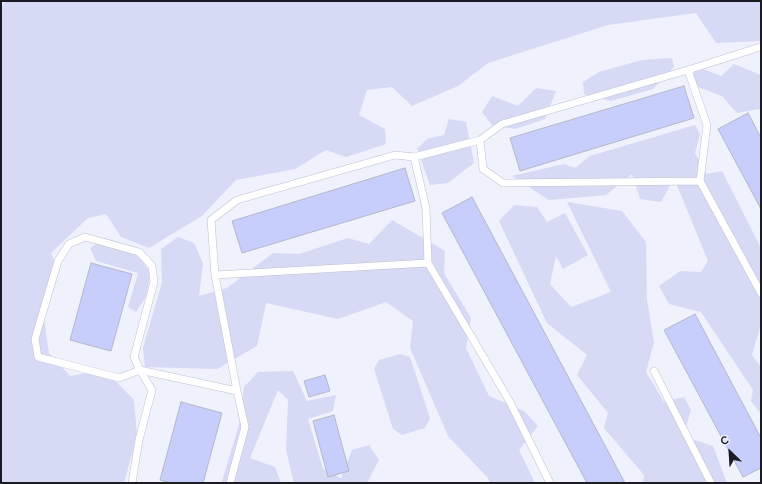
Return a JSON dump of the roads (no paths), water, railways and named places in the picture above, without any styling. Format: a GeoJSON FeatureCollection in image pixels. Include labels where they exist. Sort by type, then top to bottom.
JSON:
{"type":"FeatureCollection","features":[{"type":"Feature","properties":{"kind":"lane"},"geometry":{"type":"LineString","coordinates":[[230,483],[246,427],[237,391],[215,275],[211,220],[237,200],[395,155],[414,157],[480,140],[502,124],[761,48]]}},
{"type":"Feature","properties":{"kind":"lane"},"geometry":{"type":"LineString","coordinates":[[688,70],[707,125],[700,181],[761,293]]}},
{"type":"Feature","properties":{"kind":"lane"},"geometry":{"type":"LineString","coordinates":[[480,140],[483,170],[504,183],[700,181]]}},
{"type":"Feature","properties":{"kind":"lane"},"geometry":{"type":"LineString","coordinates":[[414,157],[426,208],[428,263],[510,402],[550,483]]}},
{"type":"Feature","properties":{"kind":"lane"},"geometry":{"type":"LineString","coordinates":[[132,483],[140,436],[152,390],[140,370],[134,357],[154,282],[152,266],[139,252],[85,237],[69,244],[58,261],[35,339],[38,357],[120,378],[140,370],[237,391]]}},
{"type":"Feature","properties":{"kind":"lane"},"geometry":{"type":"LineString","coordinates":[[215,275],[428,263]]}},
{"type":"Feature","properties":{"kind":"lane"},"geometry":{"type":"LineString","coordinates":[[654,371],[711,483]]}}]}
